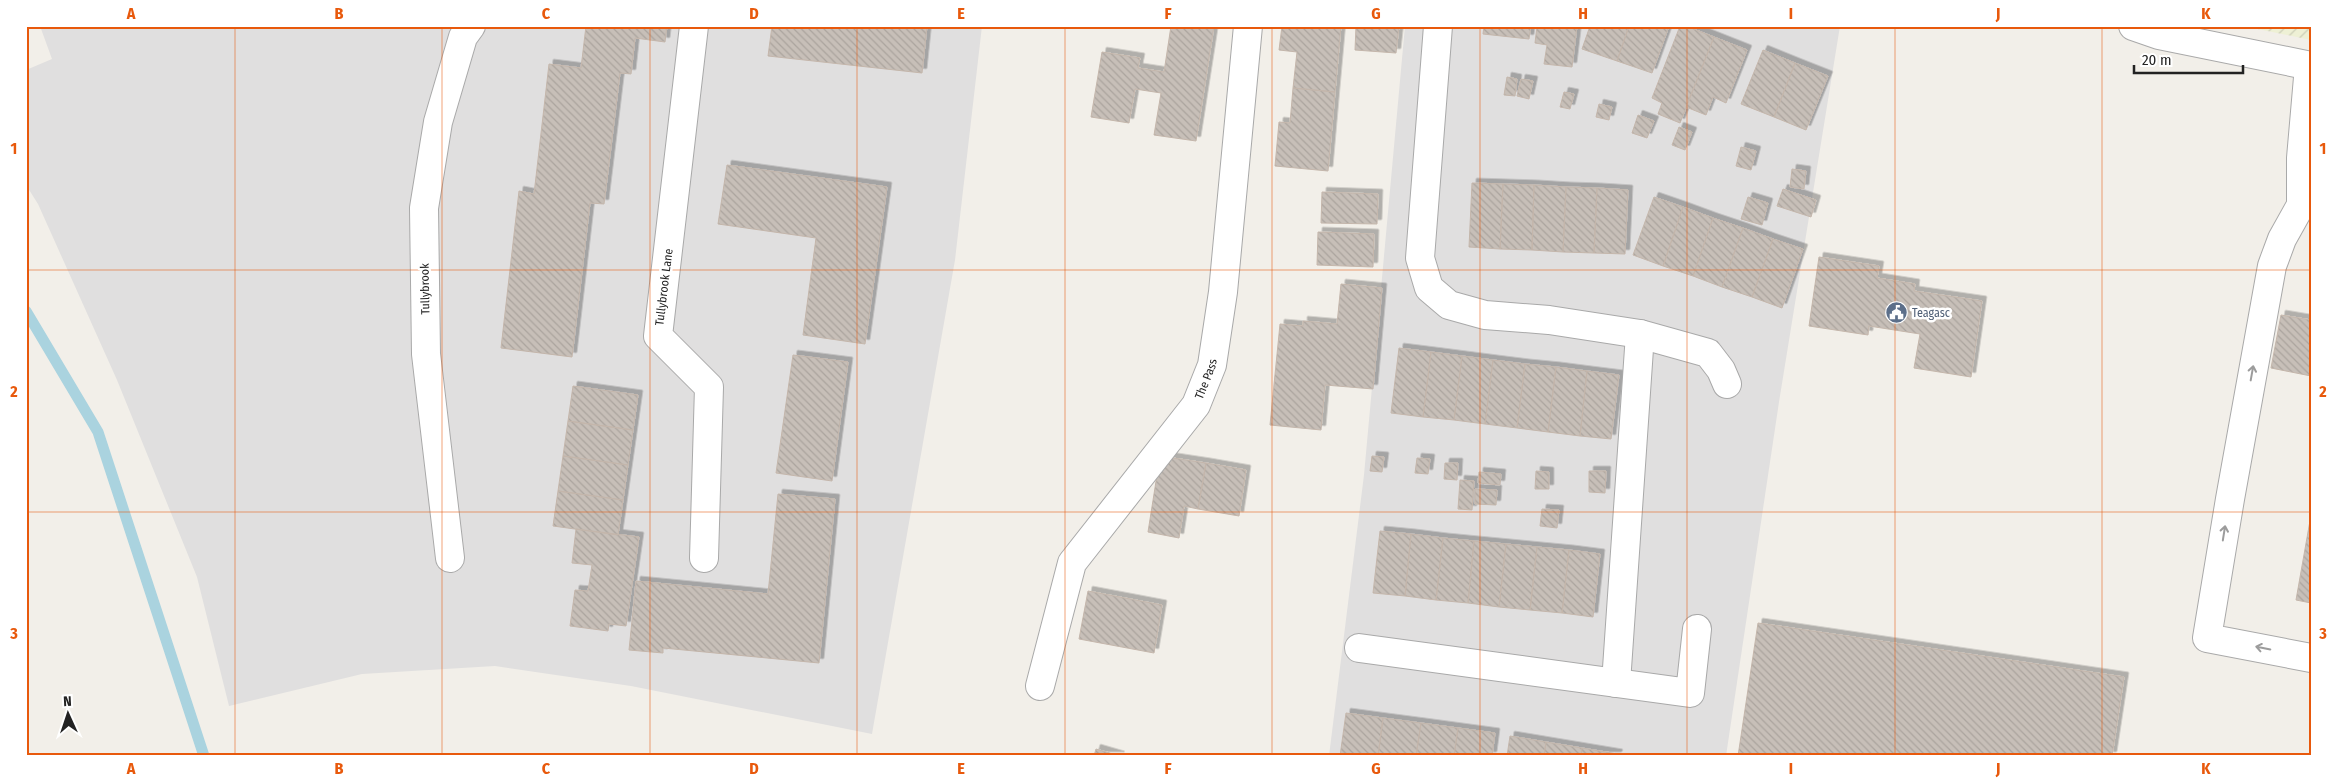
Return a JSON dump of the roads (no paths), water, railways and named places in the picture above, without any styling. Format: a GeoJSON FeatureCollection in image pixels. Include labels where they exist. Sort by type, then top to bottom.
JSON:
{"type":"FeatureCollection","features":[{"type":"Feature","properties":{"kind":"street","name":"Tullybrook"},"geometry":{"type":"LineString","coordinates":[[450,558],[426,354],[424,208],[438,122],[463,37],[471,26]]}},
{"type":"Feature","properties":{"kind":"street","name":"Tullybrook Lane"},"geometry":{"type":"LineString","coordinates":[[694,26],[658,336],[708,387],[704,558]]}},
{"type":"Feature","properties":{"kind":"street","name":"The Pass"},"geometry":{"type":"LineString","coordinates":[[1040,686],[1072,563],[1196,405],[1212,365],[1223,292],[1248,26]]}},
{"type":"Feature","properties":{"kind":"street"},"geometry":{"type":"LineString","coordinates":[[1438,26],[1420,258],[1429,288],[1449,305],[1485,315],[1549,320],[1640,334],[1708,353],[1721,370],[1727,384]]}},
{"type":"Feature","properties":{"kind":"street"},"geometry":{"type":"LineString","coordinates":[[2133,26],[2159,35],[2310,66],[2301,158],[2306,210],[2282,239],[2272,266],[2230,499],[2208,638],[2311,658]]}},
{"type":"Feature","properties":{"kind":"street"},"geometry":{"type":"LineString","coordinates":[[1616,682],[1640,334]]}},
{"type":"Feature","properties":{"kind":"street"},"geometry":{"type":"LineString","coordinates":[[1359,648],[1690,693],[1697,629]]}},
{"type":"Feature","properties":{"kind":"waterway"},"geometry":{"type":"LineString","coordinates":[[26,311],[98,432],[204,756]]}},
{"type":"Feature","properties":{"kind":"place","name":"Teagasc"},"geometry":{"type":"Point","coordinates":[1896,313]}}]}
